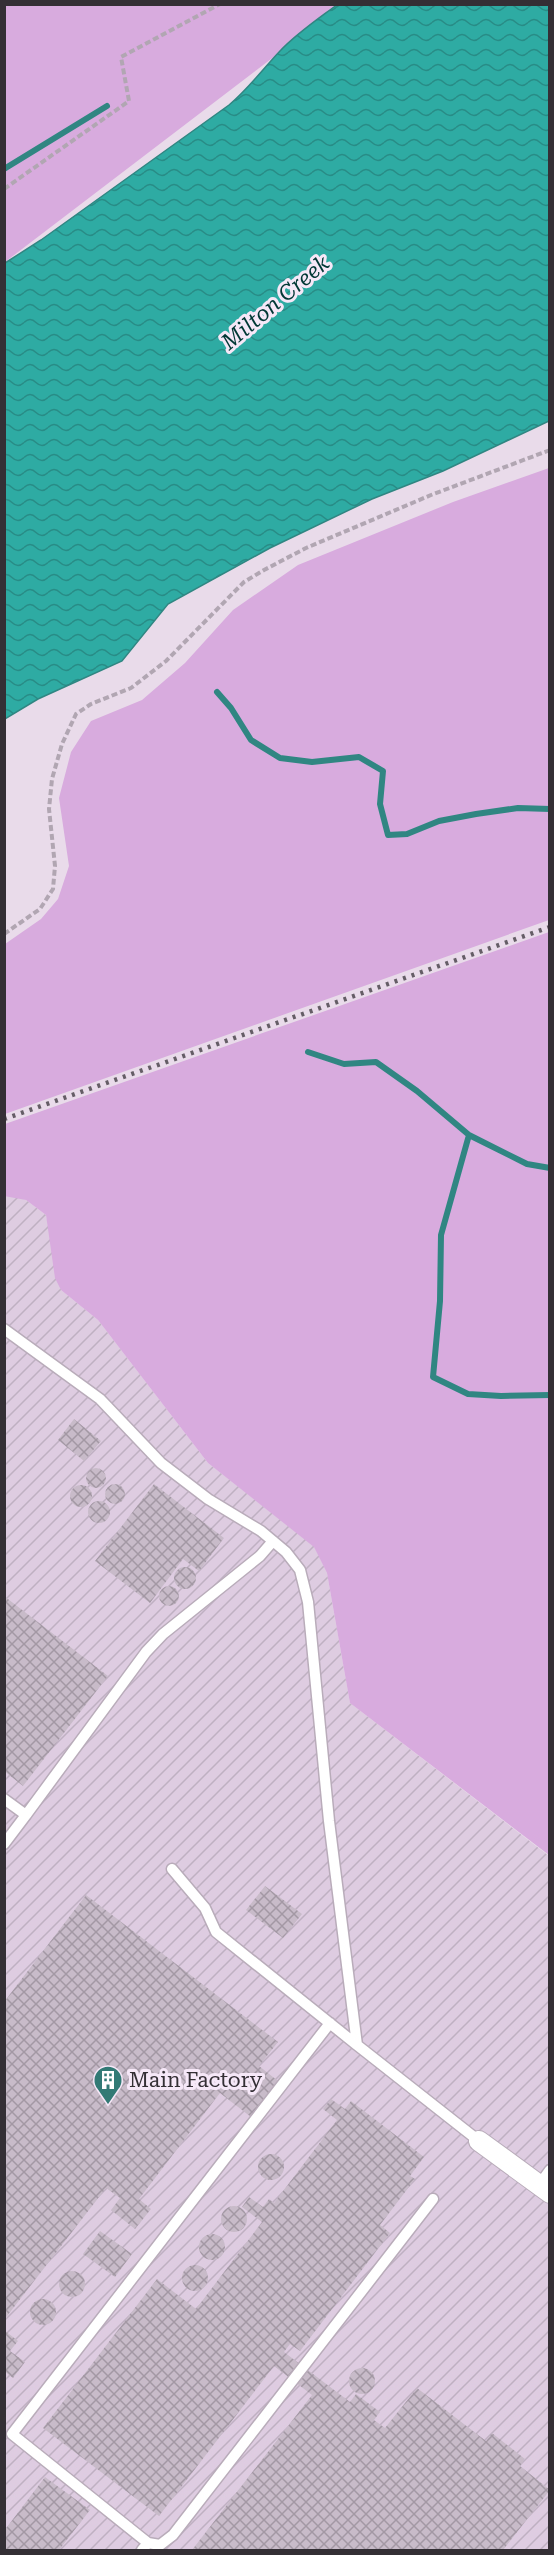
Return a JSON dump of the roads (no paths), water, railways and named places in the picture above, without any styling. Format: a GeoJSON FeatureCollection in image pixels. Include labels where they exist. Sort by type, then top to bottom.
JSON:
{"type":"FeatureCollection","features":[{"type":"Feature","properties":{"kind":"street"},"geometry":{"type":"LineString","coordinates":[[479,2141],[546,2183]]}},
{"type":"Feature","properties":{"kind":"lane"},"geometry":{"type":"LineString","coordinates":[[4,1329],[100,1400],[161,1463],[208,1499],[273,1541],[295,1562],[305,1584],[308,1602],[329,1821],[357,2045]]}},
{"type":"Feature","properties":{"kind":"lane"},"geometry":{"type":"LineString","coordinates":[[4,1844],[146,1652],[163,1634],[260,1556],[273,1541]]}},
{"type":"Feature","properties":{"kind":"lane"},"geometry":{"type":"LineString","coordinates":[[4,1799],[26,1815]]}},
{"type":"Feature","properties":{"kind":"lane"},"geometry":{"type":"LineString","coordinates":[[172,1869],[205,1908],[216,1932],[479,2141]]}},
{"type":"Feature","properties":{"kind":"lane"},"geometry":{"type":"LineString","coordinates":[[4,2444],[330,2024]]}},
{"type":"Feature","properties":{"kind":"lane"},"geometry":{"type":"LineString","coordinates":[[12,2434],[145,2547],[160,2545],[173,2535],[433,2199]]}},
{"type":"Feature","properties":{"kind":"water","name":"Milton Creek"},"geometry":{"type":"Polygon","coordinates":[[[338,4],[549,5],[549,421],[443,471],[372,499],[270,548],[168,604],[122,661],[38,699],[5,719],[5,263],[41,240],[229,105],[287,44],[338,4]]]}},
{"type":"Feature","properties":{"kind":"waterway"},"geometry":{"type":"LineString","coordinates":[[4,169],[107,106]]}},
{"type":"Feature","properties":{"kind":"waterway"},"geometry":{"type":"LineString","coordinates":[[217,692],[231,708],[251,740],[280,758],[312,762],[359,757],[383,771],[380,804],[388,835],[407,834],[439,821],[476,814],[518,808],[550,809]]}},
{"type":"Feature","properties":{"kind":"waterway"},"geometry":{"type":"LineString","coordinates":[[308,1052],[344,1064],[376,1062],[417,1091],[469,1135],[527,1164],[550,1168]]}},
{"type":"Feature","properties":{"kind":"waterway"},"geometry":{"type":"LineString","coordinates":[[469,1135],[441,1235],[440,1301],[433,1377],[468,1394],[550,1395]]}},
{"type":"Feature","properties":{"kind":"railway"},"geometry":{"type":"LineString","coordinates":[[4,1119],[550,927]]}},
{"type":"Feature","properties":{"kind":"place","name":"Main Factory"},"geometry":{"type":"Point","coordinates":[108,2106]}}]}
